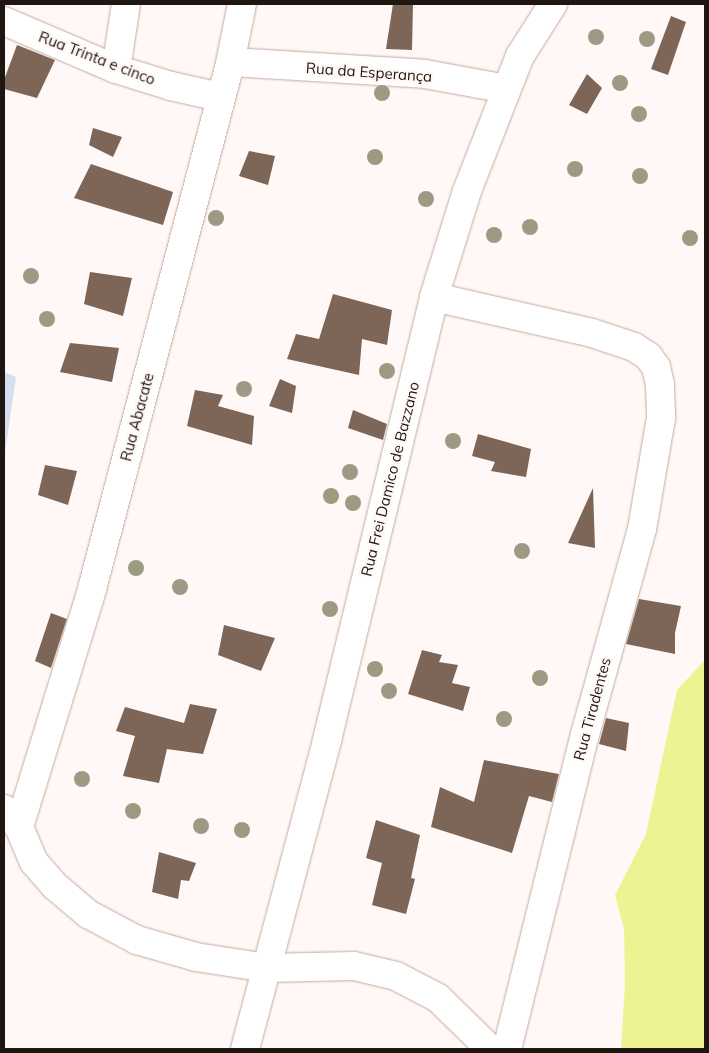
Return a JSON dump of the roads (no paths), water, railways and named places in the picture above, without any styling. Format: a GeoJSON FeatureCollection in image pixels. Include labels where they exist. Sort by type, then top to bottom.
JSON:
{"type":"FeatureCollection","features":[{"type":"Feature","properties":{"kind":"street"},"geometry":{"type":"LineString","coordinates":[[116,69],[126,4]]}},
{"type":"Feature","properties":{"kind":"street","name":"Rua Abacate"},"geometry":{"type":"LineString","coordinates":[[11,818],[92,589],[230,62],[242,4]]}},
{"type":"Feature","properties":{"kind":"street","name":"Rua Frei Damico de Bazzano"},"geometry":{"type":"LineString","coordinates":[[245,1049],[327,740],[434,297],[468,191],[520,56],[552,4]]}},
{"type":"Feature","properties":{"kind":"street","name":"Rua Trinta e cinco"},"geometry":{"type":"LineString","coordinates":[[4,21],[116,69],[171,86],[220,97]]}},
{"type":"Feature","properties":{"kind":"street","name":"Rua da Esperança"},"geometry":{"type":"LineString","coordinates":[[230,62],[425,74],[507,89]]}},
{"type":"Feature","properties":{"kind":"street","name":"Rua Tiradentes"},"geometry":{"type":"LineString","coordinates":[[434,297],[592,333],[634,347],[648,356],[656,367],[660,385],[661,418],[642,529],[585,734],[507,1049]]}},
{"type":"Feature","properties":{"kind":"street"},"geometry":{"type":"LineString","coordinates":[[11,818],[34,862],[55,886],[88,914],[137,940],[196,957],[267,968],[354,966],[396,976],[438,998],[490,1049]]}},
{"type":"Feature","properties":{"kind":"water"},"geometry":{"type":"Polygon","coordinates":[[[4,372],[16,377],[4,459],[4,372]]]}}]}
